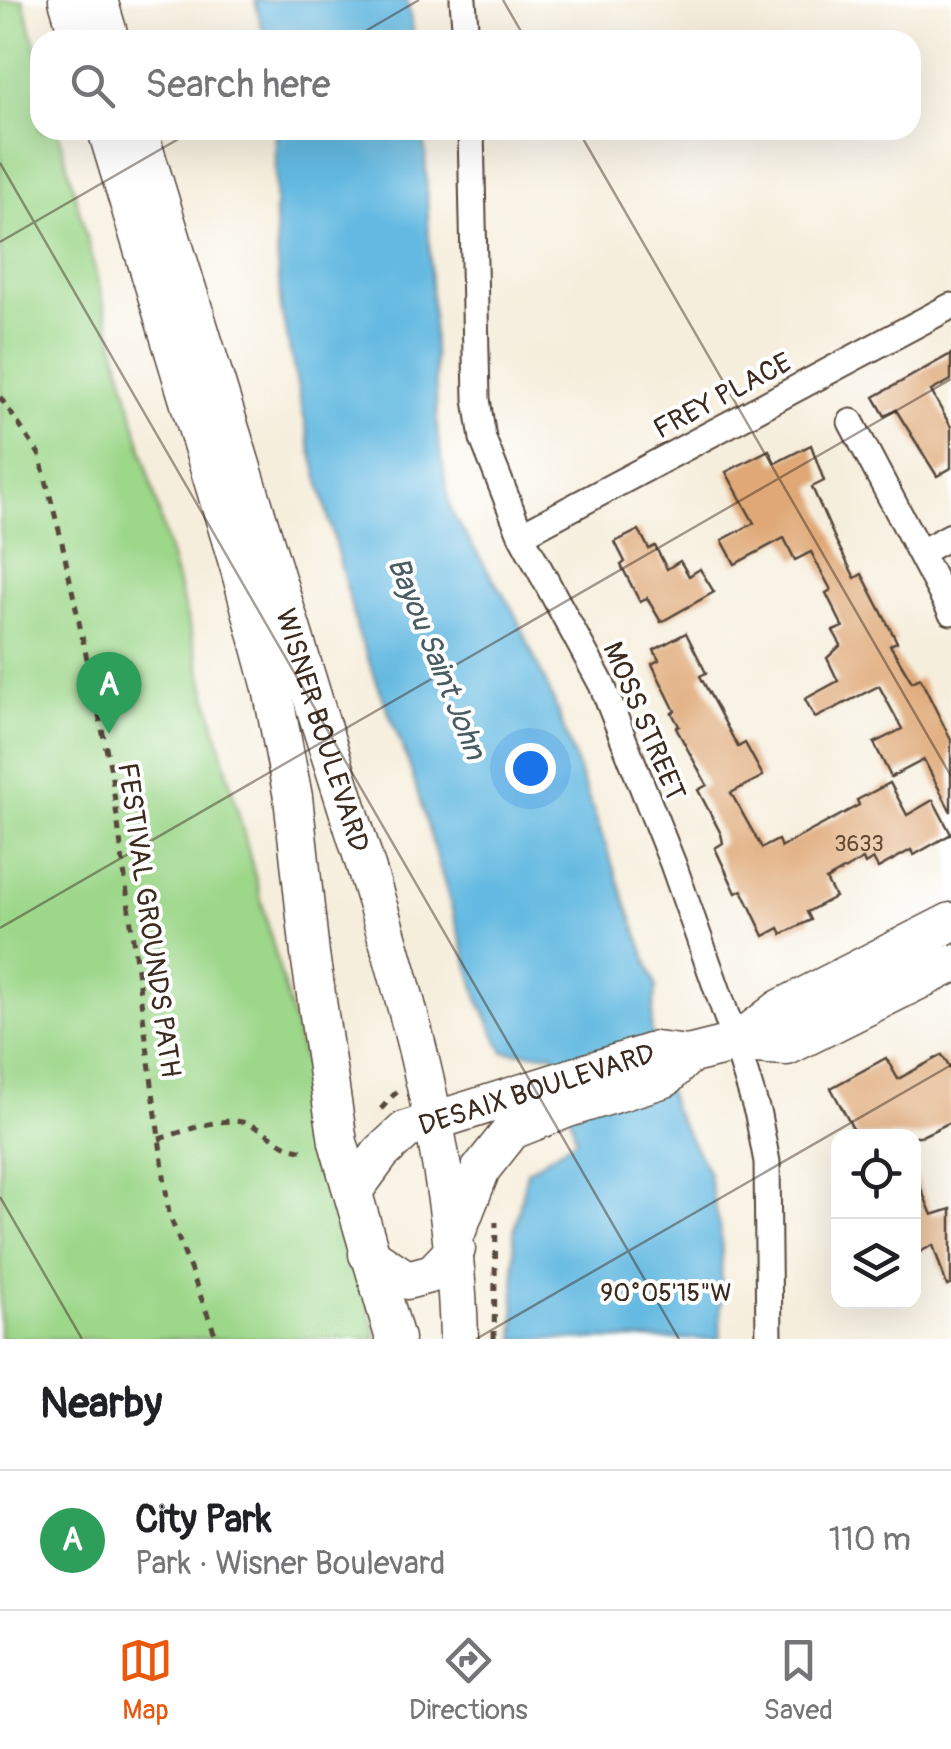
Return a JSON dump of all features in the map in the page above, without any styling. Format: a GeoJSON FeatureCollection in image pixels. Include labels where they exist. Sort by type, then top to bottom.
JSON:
{"type":"FeatureCollection","features":[{"type":"Feature","properties":{"kind":"street"},"geometry":{"type":"LineString","coordinates":[[68,0],[77,30]]}},
{"type":"Feature","properties":{"kind":"street"},"geometry":{"type":"LineString","coordinates":[[98,0],[107,30]]}},
{"type":"Feature","properties":{"kind":"street"},"geometry":{"type":"LineString","coordinates":[[463,0],[465,30]]}},
{"type":"Feature","properties":{"kind":"street","name":"WISNER BOULEVARD"},"geometry":{"type":"LineString","coordinates":[[110,140],[240,569],[289,683],[400,978],[434,1119],[455,1243],[459,1339]]}},
{"type":"Feature","properties":{"kind":"street","name":"WISNER BOULEVARD"},"geometry":{"type":"LineString","coordinates":[[141,140],[289,683],[293,797],[310,954],[338,1142],[395,1339]]}},
{"type":"Feature","properties":{"kind":"street","name":"MOSS STREET"},"geometry":{"type":"LineString","coordinates":[[471,140],[477,399],[483,440],[521,535],[602,686],[673,864],[736,1043],[758,1115],[767,1162],[769,1339]]}},
{"type":"Feature","properties":{"kind":"street","name":"FREY PLACE"},"geometry":{"type":"LineString","coordinates":[[521,535],[951,306]]}},
{"type":"Feature","properties":{"kind":"street"},"geometry":{"type":"LineString","coordinates":[[850,422],[951,612]]}},
{"type":"Feature","properties":{"kind":"street"},"geometry":{"type":"LineString","coordinates":[[921,552],[951,536]]}},
{"type":"Feature","properties":{"kind":"street","name":"DESAIX BOULEVARD"},"geometry":{"type":"LineString","coordinates":[[736,1043],[780,1009],[951,922]]}},
{"type":"Feature","properties":{"kind":"street","name":"DESAIX BOULEVARD"},"geometry":{"type":"LineString","coordinates":[[353,1190],[406,1130],[434,1119],[563,1095],[736,1043],[787,1046],[951,964]]}},
{"type":"Feature","properties":{"kind":"street","name":"DESAIX BOULEVARD"},"geometry":{"type":"LineString","coordinates":[[455,1243],[481,1169],[512,1130],[563,1095]]}},
{"type":"Feature","properties":{"kind":"street"},"geometry":{"type":"LineString","coordinates":[[368,1254],[407,1280],[433,1273],[455,1243]]}},
{"type":"Feature","properties":{"kind":"path","name":"FESTIVAL GROUNDS PATH"},"geometry":{"type":"LineString","coordinates":[[0,397],[39,454],[61,538],[111,771],[166,1195],[180,1244],[217,1339]]}},
{"type":"Feature","properties":{"kind":"green space"},"geometry":{"type":"Polygon","coordinates":[[[0,0],[23,0],[31,30],[30,140],[61,140],[377,1339],[0,1339],[0,0]]]}},
{"type":"Feature","properties":{"kind":"water"},"geometry":{"type":"Polygon","coordinates":[[[255,0],[407,0],[413,30],[262,30],[255,0]]]}},
{"type":"Feature","properties":{"kind":"water","name":"Bayou Saint John"},"geometry":{"type":"Polygon","coordinates":[[[276,140],[424,140],[438,438],[451,512],[513,610],[553,699],[656,986],[651,1029],[672,1107],[708,1171],[722,1241],[720,1339],[515,1339],[514,1232],[527,1171],[576,1139],[554,1054],[504,1052],[479,1001],[410,767],[358,633],[312,454],[281,309],[275,217],[276,140]]]}},
{"type":"Feature","properties":{"kind":"building"},"geometry":{"type":"Polygon","coordinates":[[[951,354],[951,380],[931,391],[951,427],[951,468],[937,476],[896,410],[885,416],[874,397],[951,354]]]}},
{"type":"Feature","properties":{"kind":"building"},"geometry":{"type":"Polygon","coordinates":[[[811,445],[824,481],[812,487],[836,541],[855,578],[862,574],[897,642],[890,645],[912,682],[920,678],[951,740],[951,812],[924,760],[891,777],[874,743],[902,729],[879,686],[815,718],[805,699],[838,681],[827,658],[841,645],[833,631],[843,627],[826,593],[831,590],[811,552],[795,560],[784,538],[735,564],[722,540],[754,523],[726,472],[769,450],[775,463],[811,445]]]}},
{"type":"Feature","properties":{"kind":"building"},"geometry":{"type":"Polygon","coordinates":[[[639,530],[649,549],[655,546],[667,569],[680,561],[689,576],[700,569],[714,592],[661,622],[647,598],[640,602],[621,565],[625,562],[615,542],[639,530]]]}},
{"type":"Feature","properties":{"kind":"building"},"geometry":{"type":"Polygon","coordinates":[[[686,633],[706,673],[700,676],[738,747],[745,743],[763,776],[731,793],[762,848],[778,840],[781,847],[859,805],[857,800],[890,783],[907,815],[933,800],[951,834],[914,855],[911,850],[878,868],[873,859],[865,864],[863,859],[826,880],[835,897],[807,912],[811,920],[782,934],[779,928],[764,936],[742,890],[736,893],[715,848],[723,843],[721,834],[698,790],[707,785],[676,728],[679,726],[672,713],[675,711],[652,664],[659,660],[654,650],[686,633]]]}},
{"type":"Feature","properties":{"kind":"building"},"geometry":{"type":"Polygon","coordinates":[[[942,1055],[951,1070],[951,1122],[922,1136],[921,1129],[853,1129],[831,1088],[886,1058],[898,1079],[942,1055]]]}},
{"type":"Feature","properties":{"kind":"building"},"geometry":{"type":"Polygon","coordinates":[[[921,1189],[932,1215],[951,1209],[951,1285],[947,1286],[933,1245],[921,1251],[921,1189]]]}},
{"type":"Feature","properties":{"kind":"place","name":"City Park"},"geometry":{"type":"Point","coordinates":[109,734]}}]}
